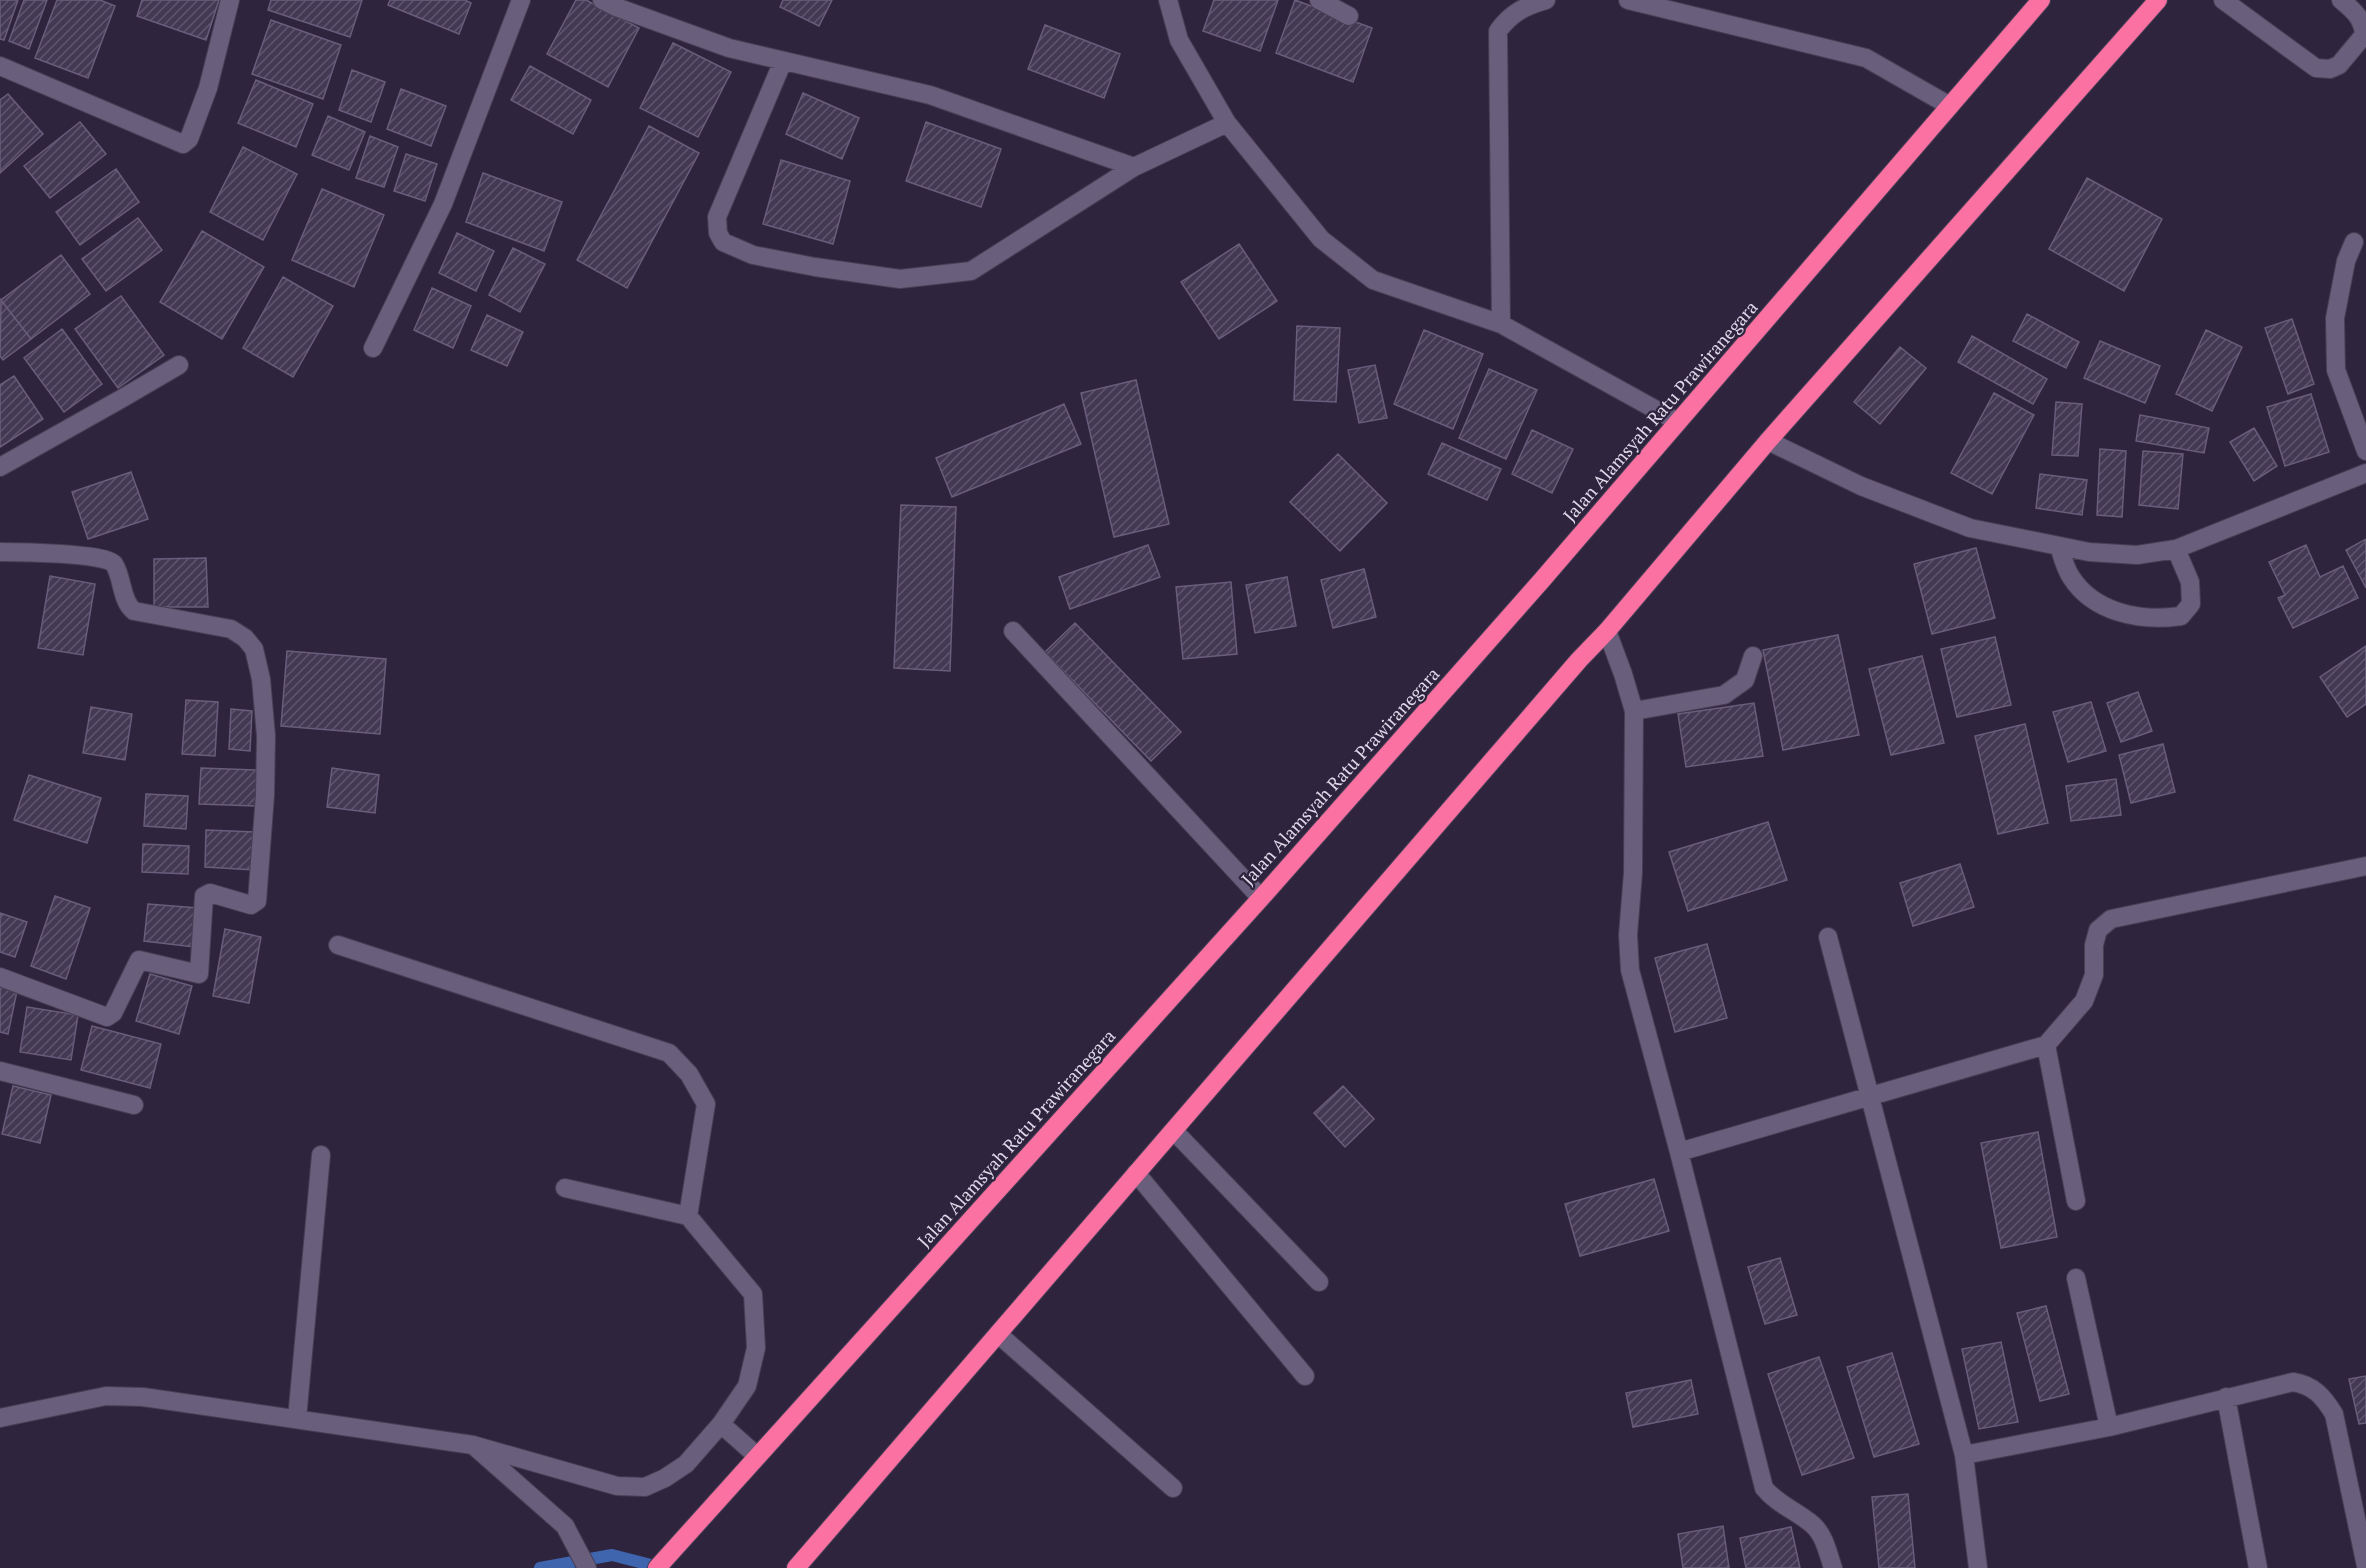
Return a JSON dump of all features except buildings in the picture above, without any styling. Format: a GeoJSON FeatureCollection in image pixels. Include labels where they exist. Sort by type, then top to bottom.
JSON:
{"type":"FeatureCollection","features":[{"type":"Feature","properties":{"kind":"highway","name":"Jalan Alamsyah Ratu Prawiranegara"},"geometry":{"type":"LineString","coordinates":[[657,1568],[1261,898],[1542,580],[2041,0]]}},
{"type":"Feature","properties":{"kind":"highway"},"geometry":{"type":"LineString","coordinates":[[796,1568],[1579,660],[1607,631],[1768,441],[2158,0]]}},
{"type":"Feature","properties":{"kind":"street"},"geometry":{"type":"LineString","coordinates":[[0,66],[183,144],[189,139],[208,88],[230,0]]}},
{"type":"Feature","properties":{"kind":"street"},"geometry":{"type":"LineString","coordinates":[[373,348],[442,204],[520,0]]}},
{"type":"Feature","properties":{"kind":"street"},"geometry":{"type":"LineString","coordinates":[[602,0],[729,48],[930,95],[1134,167]]}},
{"type":"Feature","properties":{"kind":"street"},"geometry":{"type":"LineString","coordinates":[[1168,0],[1179,40],[1227,123],[1321,239],[1373,280],[1501,324],[1678,422]]}},
{"type":"Feature","properties":{"kind":"street"},"geometry":{"type":"LineString","coordinates":[[1319,0],[1349,16]]}},
{"type":"Feature","properties":{"kind":"street"},"geometry":{"type":"LineString","coordinates":[[1501,324],[1498,31],[1507,18],[1525,6],[1546,0]]}},
{"type":"Feature","properties":{"kind":"street"},"geometry":{"type":"LineString","coordinates":[[1628,0],[1866,58],[1950,106]]}},
{"type":"Feature","properties":{"kind":"street"},"geometry":{"type":"LineString","coordinates":[[2223,0],[2316,68],[2330,69],[2339,65],[2364,35],[2363,24],[2356,13],[2340,0]]}},
{"type":"Feature","properties":{"kind":"street"},"geometry":{"type":"LineString","coordinates":[[783,61],[717,217],[718,233],[723,242],[753,255],[815,267],[900,279],[970,271],[1134,167],[1227,123]]}},
{"type":"Feature","properties":{"kind":"street"},"geometry":{"type":"LineString","coordinates":[[2354,242],[2346,261],[2335,318],[2336,370],[2366,451]]}},
{"type":"Feature","properties":{"kind":"street"},"geometry":{"type":"LineString","coordinates":[[0,467],[178,364]]}},
{"type":"Feature","properties":{"kind":"street"},"geometry":{"type":"LineString","coordinates":[[1768,441],[1861,486],[1970,528],[2089,552],[2137,555],[2176,549],[2366,473]]}},
{"type":"Feature","properties":{"kind":"street"},"geometry":{"type":"LineString","coordinates":[[2059,546],[2070,575],[2084,594],[2121,614],[2162,619],[2181,616],[2191,604],[2190,582],[2176,549]]}},
{"type":"Feature","properties":{"kind":"street"},"geometry":{"type":"LineString","coordinates":[[0,552],[108,559],[116,567],[127,602],[134,611],[231,629],[245,638],[254,649],[261,679],[266,736],[266,795],[257,901],[251,905],[210,893],[204,896],[199,974],[139,960],[113,1013],[107,1017],[0,978]]}},
{"type":"Feature","properties":{"kind":"street"},"geometry":{"type":"LineString","coordinates":[[1013,631],[1261,898]]}},
{"type":"Feature","properties":{"kind":"street"},"geometry":{"type":"LineString","coordinates":[[1607,631],[1634,711],[1633,873],[1628,935],[1630,970],[1679,1152],[1764,1488],[1774,1500],[1815,1526],[1825,1543],[1833,1568]]}},
{"type":"Feature","properties":{"kind":"street"},"geometry":{"type":"LineString","coordinates":[[1634,711],[1724,695],[1745,680],[1753,656]]}},
{"type":"Feature","properties":{"kind":"street"},"geometry":{"type":"LineString","coordinates":[[1679,1152],[2046,1045],[2085,1001],[2094,975],[2094,945],[2098,930],[2111,919],[2366,866]]}},
{"type":"Feature","properties":{"kind":"street"},"geometry":{"type":"LineString","coordinates":[[1828,937],[1964,1455],[1978,1568]]}},
{"type":"Feature","properties":{"kind":"street"},"geometry":{"type":"LineString","coordinates":[[338,945],[669,1053],[689,1074],[706,1104],[688,1216]]}},
{"type":"Feature","properties":{"kind":"street"},"geometry":{"type":"LineString","coordinates":[[2046,1045],[2076,1201]]}},
{"type":"Feature","properties":{"kind":"street"},"geometry":{"type":"LineString","coordinates":[[0,1071],[134,1106]]}},
{"type":"Feature","properties":{"kind":"street"},"geometry":{"type":"LineString","coordinates":[[1174,1131],[1319,1282]]}},
{"type":"Feature","properties":{"kind":"street"},"geometry":{"type":"LineString","coordinates":[[297,1419],[321,1155]]}},
{"type":"Feature","properties":{"kind":"street"},"geometry":{"type":"LineString","coordinates":[[1136,1173],[1305,1376]]}},
{"type":"Feature","properties":{"kind":"street"},"geometry":{"type":"LineString","coordinates":[[0,1418],[106,1396],[143,1397],[473,1445],[617,1486],[645,1487],[665,1478],[686,1464],[721,1424],[747,1386],[756,1348],[753,1294],[688,1216],[565,1188]]}},
{"type":"Feature","properties":{"kind":"street"},"geometry":{"type":"LineString","coordinates":[[2076,1278],[2109,1427]]}},
{"type":"Feature","properties":{"kind":"street"},"geometry":{"type":"LineString","coordinates":[[998,1334],[1173,1488]]}},
{"type":"Feature","properties":{"kind":"street"},"geometry":{"type":"LineString","coordinates":[[1964,1455],[2109,1427],[2293,1382],[2307,1384],[2326,1400],[2334,1414],[2366,1566]]}},
{"type":"Feature","properties":{"kind":"street"},"geometry":{"type":"LineString","coordinates":[[2226,1397],[2258,1568]]}},
{"type":"Feature","properties":{"kind":"street"},"geometry":{"type":"LineString","coordinates":[[721,1424],[757,1455]]}},
{"type":"Feature","properties":{"kind":"street"},"geometry":{"type":"LineString","coordinates":[[473,1445],[565,1526],[588,1568]]}},
{"type":"Feature","properties":{"kind":"waterway"},"geometry":{"type":"LineString","coordinates":[[540,1568],[612,1555],[663,1568]]}}]}
